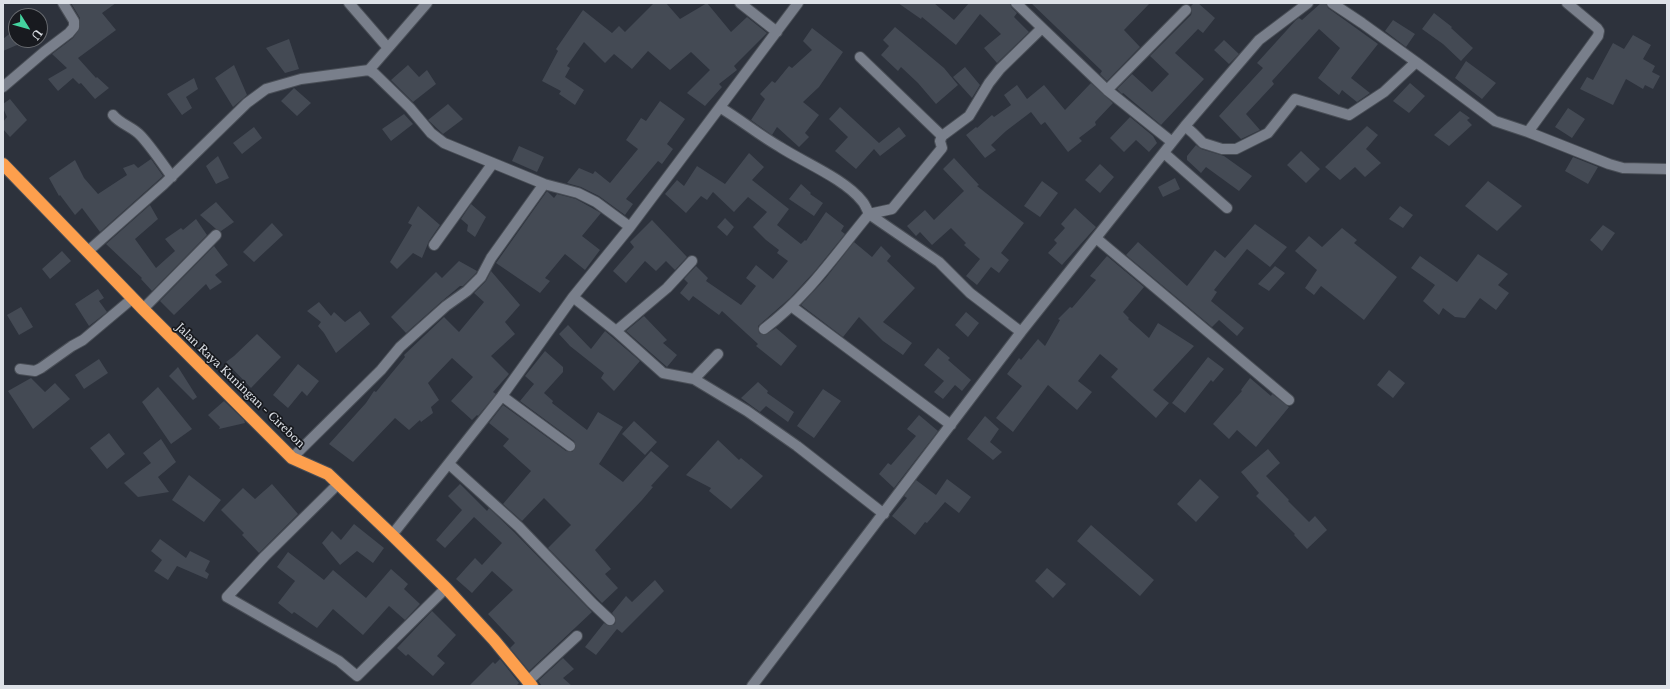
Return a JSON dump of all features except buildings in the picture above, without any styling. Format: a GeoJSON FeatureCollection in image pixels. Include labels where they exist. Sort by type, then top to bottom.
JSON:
{"type":"FeatureCollection","features":[{"type":"Feature","properties":{"kind":"highway","name":"Jalan Raya Kuningan - Cirebon"},"geometry":{"type":"LineString","coordinates":[[3,164],[143,310],[292,458],[328,474],[446,588],[494,640],[530,684]]}},
{"type":"Feature","properties":{"kind":"street"},"geometry":{"type":"LineString","coordinates":[[3,87],[69,33],[74,27],[74,21],[62,3]]}},
{"type":"Feature","properties":{"kind":"street"},"geometry":{"type":"LineString","coordinates":[[349,3],[388,48]]}},
{"type":"Feature","properties":{"kind":"street"},"geometry":{"type":"LineString","coordinates":[[369,70],[427,3]]}},
{"type":"Feature","properties":{"kind":"street"},"geometry":{"type":"LineString","coordinates":[[740,3],[777,32]]}},
{"type":"Feature","properties":{"kind":"street"},"geometry":{"type":"LineString","coordinates":[[392,535],[502,396],[573,296],[630,227],[721,108],[798,3]]}},
{"type":"Feature","properties":{"kind":"street"},"geometry":{"type":"LineString","coordinates":[[1016,3],[1107,90],[1172,142]]}},
{"type":"Feature","properties":{"kind":"street"},"geometry":{"type":"LineString","coordinates":[[752,686],[1021,332],[1185,126],[1259,40],[1308,3]]}},
{"type":"Feature","properties":{"kind":"street"},"geometry":{"type":"LineString","coordinates":[[1332,3],[1416,62],[1495,121],[1623,168],[1667,169]]}},
{"type":"Feature","properties":{"kind":"street"},"geometry":{"type":"LineString","coordinates":[[1528,132],[1598,36],[1599,31],[1597,28],[1566,3]]}},
{"type":"Feature","properties":{"kind":"street"},"geometry":{"type":"LineString","coordinates":[[1107,90],[1186,10]]}},
{"type":"Feature","properties":{"kind":"street"},"geometry":{"type":"LineString","coordinates":[[764,329],[791,306],[824,272],[869,214],[892,209],[942,148],[940,141],[942,136],[969,116],[989,83],[1000,69],[1042,28]]}},
{"type":"Feature","properties":{"kind":"street"},"geometry":{"type":"LineString","coordinates":[[860,57],[942,136]]}},
{"type":"Feature","properties":{"kind":"street"},"geometry":{"type":"LineString","coordinates":[[1185,126],[1202,143],[1222,149],[1236,149],[1268,133],[1295,99],[1349,114],[1384,92],[1416,62]]}},
{"type":"Feature","properties":{"kind":"street"},"geometry":{"type":"LineString","coordinates":[[87,252],[172,177],[247,103],[266,89],[301,79],[369,70],[410,108],[431,133],[444,143],[544,184],[578,193],[596,202],[630,227]]}},
{"type":"Feature","properties":{"kind":"street"},"geometry":{"type":"LineString","coordinates":[[721,108],[741,119],[781,148],[846,185],[863,201],[869,214],[939,262],[970,293],[1021,332]]}},
{"type":"Feature","properties":{"kind":"street"},"geometry":{"type":"LineString","coordinates":[[112,115],[118,121],[126,124],[140,135],[172,177]]}},
{"type":"Feature","properties":{"kind":"street"},"geometry":{"type":"LineString","coordinates":[[1164,153],[1227,208]]}},
{"type":"Feature","properties":{"kind":"street"},"geometry":{"type":"LineString","coordinates":[[434,245],[493,163]]}},
{"type":"Feature","properties":{"kind":"street"},"geometry":{"type":"LineString","coordinates":[[292,458],[381,370],[400,347],[446,306],[467,291],[481,277],[491,258],[544,184]]}},
{"type":"Feature","properties":{"kind":"street"},"geometry":{"type":"LineString","coordinates":[[143,310],[216,235]]}},
{"type":"Feature","properties":{"kind":"street"},"geometry":{"type":"LineString","coordinates":[[1096,238],[1289,400]]}},
{"type":"Feature","properties":{"kind":"street"},"geometry":{"type":"LineString","coordinates":[[616,331],[666,288],[692,261]]}},
{"type":"Feature","properties":{"kind":"street"},"geometry":{"type":"LineString","coordinates":[[573,296],[616,331],[663,373],[694,379],[747,411],[797,446],[884,514]]}},
{"type":"Feature","properties":{"kind":"street"},"geometry":{"type":"LineString","coordinates":[[20,369],[35,371],[41,368],[83,340],[133,298]]}},
{"type":"Feature","properties":{"kind":"street"},"geometry":{"type":"LineString","coordinates":[[791,306],[950,424]]}},
{"type":"Feature","properties":{"kind":"street"},"geometry":{"type":"LineString","coordinates":[[694,379],[718,354]]}},
{"type":"Feature","properties":{"kind":"street"},"geometry":{"type":"LineString","coordinates":[[502,396],[570,446]]}},
{"type":"Feature","properties":{"kind":"street"},"geometry":{"type":"LineString","coordinates":[[449,464],[519,527],[610,620]]}},
{"type":"Feature","properties":{"kind":"street"},"geometry":{"type":"LineString","coordinates":[[338,484],[226,597],[339,661],[357,676],[446,588]]}},
{"type":"Feature","properties":{"kind":"street"},"geometry":{"type":"LineString","coordinates":[[530,684],[577,636]]}}]}
